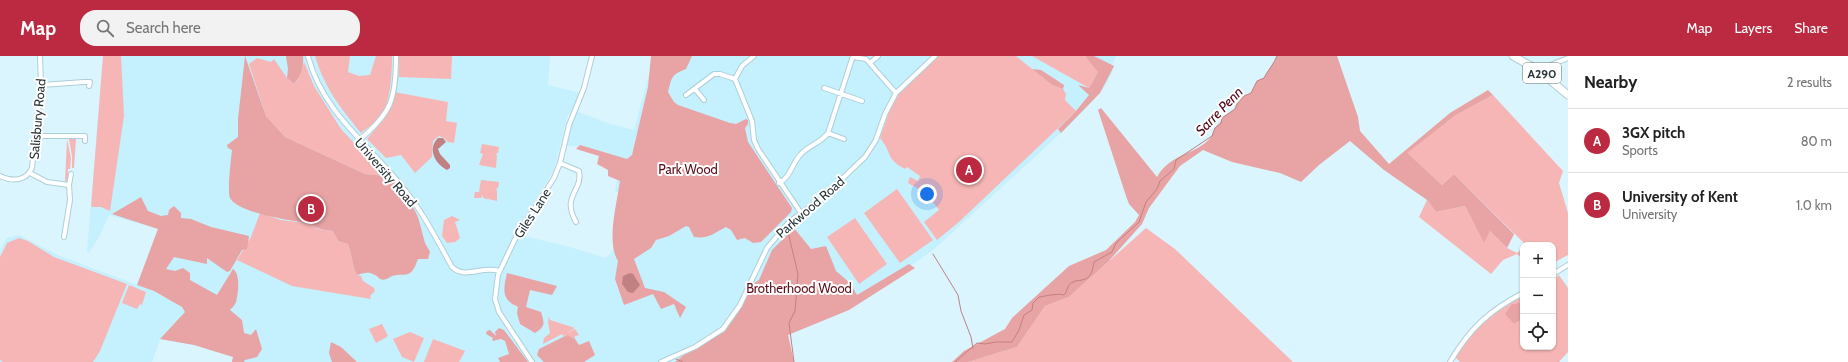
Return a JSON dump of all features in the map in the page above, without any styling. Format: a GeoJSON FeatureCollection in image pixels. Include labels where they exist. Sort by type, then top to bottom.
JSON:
{"type":"FeatureCollection","features":[{"type":"Feature","properties":{"kind":"main road","name":"A290"},"geometry":{"type":"LineString","coordinates":[[1513,56],[1538,70],[1568,95]]}},
{"type":"Feature","properties":{"kind":"street","name":"Salisbury Road"},"geometry":{"type":"LineString","coordinates":[[0,176],[7,179],[18,180],[30,173],[32,168],[41,85],[40,56]]}},
{"type":"Feature","properties":{"kind":"street","name":"University Road"},"geometry":{"type":"LineString","coordinates":[[308,56],[317,80],[327,100],[346,126],[408,193],[434,233],[452,267],[456,271],[464,273],[485,268],[499,271]]}},
{"type":"Feature","properties":{"kind":"street"},"geometry":{"type":"LineString","coordinates":[[359,140],[382,119],[388,108],[395,79],[396,56]]}},
{"type":"Feature","properties":{"kind":"street","name":"Giles Lane"},"geometry":{"type":"LineString","coordinates":[[532,362],[499,312],[495,299],[499,271],[516,237],[547,191],[560,162],[568,125],[584,88],[592,56]]}},
{"type":"Feature","properties":{"kind":"street"},"geometry":{"type":"LineString","coordinates":[[735,79],[742,66],[754,56]]}},
{"type":"Feature","properties":{"kind":"street"},"geometry":{"type":"LineString","coordinates":[[779,183],[786,178],[801,153],[820,141],[828,133],[842,94],[853,56],[863,57],[870,63],[896,93]]}},
{"type":"Feature","properties":{"kind":"street"},"geometry":{"type":"LineString","coordinates":[[870,63],[878,56]]}},
{"type":"Feature","properties":{"kind":"street","name":"Parkwood Road"},"geometry":{"type":"LineString","coordinates":[[661,362],[695,347],[723,329],[740,305],[767,248],[779,232],[821,198],[865,157],[876,140],[885,114],[896,93],[935,56]]}},
{"type":"Feature","properties":{"kind":"street"},"geometry":{"type":"LineString","coordinates":[[1538,70],[1568,58]]}},
{"type":"Feature","properties":{"kind":"street"},"geometry":{"type":"LineString","coordinates":[[686,94],[696,89],[714,74],[720,74],[735,79],[752,121],[754,140],[758,149],[779,183],[801,213]]}},
{"type":"Feature","properties":{"kind":"street"},"geometry":{"type":"LineString","coordinates":[[41,85],[90,82],[89,86]]}},
{"type":"Feature","properties":{"kind":"street"},"geometry":{"type":"LineString","coordinates":[[824,88],[862,101]]}},
{"type":"Feature","properties":{"kind":"street"},"geometry":{"type":"LineString","coordinates":[[696,89],[704,100]]}},
{"type":"Feature","properties":{"kind":"street"},"geometry":{"type":"LineString","coordinates":[[828,133],[844,139]]}},
{"type":"Feature","properties":{"kind":"street"},"geometry":{"type":"LineString","coordinates":[[35,136],[85,136],[85,141]]}},
{"type":"Feature","properties":{"kind":"street"},"geometry":{"type":"LineString","coordinates":[[560,162],[579,171],[580,174],[570,204],[576,222]]}},
{"type":"Feature","properties":{"kind":"street"},"geometry":{"type":"LineString","coordinates":[[30,173],[47,182],[69,185]]}},
{"type":"Feature","properties":{"kind":"street"},"geometry":{"type":"LineString","coordinates":[[64,237],[70,200],[69,185],[71,174]]}},
{"type":"Feature","properties":{"kind":"street"},"geometry":{"type":"LineString","coordinates":[[1556,272],[1568,265]]}},
{"type":"Feature","properties":{"kind":"street"},"geometry":{"type":"LineString","coordinates":[[1450,362],[1462,343],[1482,320],[1495,309],[1520,295]]}},
{"type":"Feature","properties":{"kind":"shaded area"},"geometry":{"type":"Polygon","coordinates":[[[103,56],[550,56],[548,85],[581,93],[567,118],[554,170],[515,234],[570,247],[606,258],[613,250],[614,226],[621,194],[615,191],[617,180],[599,153],[576,146],[566,146],[576,111],[610,124],[634,130],[654,56],[1116,56],[1112,65],[1114,66],[1112,73],[1105,86],[1091,103],[1061,133],[933,250],[850,309],[789,332],[754,362],[232,362],[233,357],[194,345],[160,339],[152,362],[0,362],[0,251],[7,238],[19,235],[60,256],[137,285],[158,229],[109,215],[99,237],[89,253],[87,252],[103,56]]]}},
{"type":"Feature","properties":{"kind":"shaded area"},"geometry":{"type":"Polygon","coordinates":[[[103,56],[121,56],[124,116],[110,211],[101,207],[91,207],[103,56]]]}},
{"type":"Feature","properties":{"kind":"shaded area"},"geometry":{"type":"Polygon","coordinates":[[[315,56],[350,56],[348,72],[359,76],[370,75],[376,56],[392,56],[392,70],[387,104],[380,117],[361,133],[328,88],[315,56]]]}},
{"type":"Feature","properties":{"kind":"shaded area"},"geometry":{"type":"Polygon","coordinates":[[[398,56],[452,56],[451,79],[399,77],[398,56]]]}},
{"type":"Feature","properties":{"kind":"shaded area"},"geometry":{"type":"Polygon","coordinates":[[[938,56],[1016,56],[1052,85],[1063,89],[1066,94],[1065,100],[1076,111],[960,221],[937,240],[924,222],[939,210],[926,193],[908,183],[910,177],[918,181],[920,176],[907,167],[905,169],[894,162],[880,138],[891,107],[897,96],[938,56]]]}},
{"type":"Feature","properties":{"kind":"shaded area"},"geometry":{"type":"Polygon","coordinates":[[[1032,56],[1084,56],[1091,61],[1098,72],[1089,88],[1032,56]]]}},
{"type":"Feature","properties":{"kind":"shaded area"},"geometry":{"type":"Polygon","coordinates":[[[257,58],[271,62],[274,59],[287,78],[294,84],[298,80],[304,62],[314,86],[341,129],[385,176],[365,174],[285,137],[266,116],[249,64],[257,58]]]}},
{"type":"Feature","properties":{"kind":"shaded area"},"geometry":{"type":"Polygon","coordinates":[[[394,92],[448,102],[446,121],[457,123],[454,143],[448,142],[439,136],[433,141],[432,157],[415,173],[401,155],[386,158],[367,139],[387,115],[392,105],[394,92]]]}},
{"type":"Feature","properties":{"kind":"shaded area"},"geometry":{"type":"Polygon","coordinates":[[[1493,95],[1563,171],[1559,183],[1568,213],[1568,255],[1556,261],[1556,242],[1523,242],[1454,174],[1442,185],[1406,153],[1456,115],[1493,95]]]}},
{"type":"Feature","properties":{"kind":"shaded area"},"geometry":{"type":"Polygon","coordinates":[[[76,138],[74,168],[72,168],[72,156],[69,139],[76,138]]]}},
{"type":"Feature","properties":{"kind":"shaded area"},"geometry":{"type":"Polygon","coordinates":[[[438,138],[443,138],[446,142],[438,149],[440,154],[450,165],[450,168],[447,170],[439,164],[434,156],[433,147],[438,138]]]}},
{"type":"Feature","properties":{"kind":"shaded area"},"geometry":{"type":"Polygon","coordinates":[[[67,139],[71,158],[70,169],[68,169],[68,180],[65,182],[67,139]]]}},
{"type":"Feature","properties":{"kind":"shaded area"},"geometry":{"type":"Polygon","coordinates":[[[482,144],[499,147],[498,153],[495,154],[497,155],[496,168],[479,165],[483,154],[480,153],[482,144]]]}},
{"type":"Feature","properties":{"kind":"shaded area"},"geometry":{"type":"Polygon","coordinates":[[[481,180],[499,182],[498,188],[495,189],[497,190],[497,201],[483,198],[483,195],[481,198],[474,198],[475,192],[479,192],[481,180]]]}},
{"type":"Feature","properties":{"kind":"shaded area"},"geometry":{"type":"Polygon","coordinates":[[[897,189],[933,240],[900,263],[864,213],[897,189]]]}},
{"type":"Feature","properties":{"kind":"shaded area"},"geometry":{"type":"Polygon","coordinates":[[[1427,200],[1436,212],[1465,206],[1484,242],[1490,231],[1507,248],[1517,253],[1520,250],[1520,256],[1517,254],[1503,260],[1491,274],[1419,217],[1427,200]]]}},
{"type":"Feature","properties":{"kind":"shaded area"},"geometry":{"type":"Polygon","coordinates":[[[260,213],[281,220],[313,224],[318,229],[333,231],[338,241],[348,244],[357,275],[361,276],[363,281],[374,288],[375,291],[370,296],[371,299],[292,286],[237,260],[251,237],[260,213]]]}},
{"type":"Feature","properties":{"kind":"shaded area"},"geometry":{"type":"Polygon","coordinates":[[[452,216],[460,220],[455,222],[460,238],[455,242],[447,243],[442,236],[444,220],[452,216]]]}},
{"type":"Feature","properties":{"kind":"shaded area"},"geometry":{"type":"Polygon","coordinates":[[[855,218],[887,264],[859,284],[827,237],[855,218]]]}},
{"type":"Feature","properties":{"kind":"shaded area"},"geometry":{"type":"Polygon","coordinates":[[[1146,228],[1175,249],[1293,362],[968,362],[1017,347],[1045,306],[1069,297],[1146,228]]]}},
{"type":"Feature","properties":{"kind":"shaded area"},"geometry":{"type":"Polygon","coordinates":[[[19,238],[28,241],[54,257],[127,284],[100,351],[93,362],[3,362],[0,360],[0,257],[7,243],[19,238]]]}},
{"type":"Feature","properties":{"kind":"shaded area"},"geometry":{"type":"Polygon","coordinates":[[[630,273],[633,274],[640,285],[633,293],[628,292],[622,284],[623,276],[630,273]]]}},
{"type":"Feature","properties":{"kind":"shaded area"},"geometry":{"type":"Polygon","coordinates":[[[1559,275],[1568,288],[1568,352],[1559,362],[1460,362],[1455,357],[1473,332],[1502,306],[1520,298],[1520,303],[1512,304],[1514,324],[1520,321],[1520,350],[1556,350],[1556,277],[1559,275]]]}},
{"type":"Feature","properties":{"kind":"shaded area"},"geometry":{"type":"Polygon","coordinates":[[[129,285],[146,292],[142,305],[140,304],[137,309],[122,303],[129,285]]]}},
{"type":"Feature","properties":{"kind":"shaded area"},"geometry":{"type":"Polygon","coordinates":[[[549,316],[550,320],[575,328],[566,333],[575,329],[579,335],[575,336],[575,339],[566,335],[563,336],[562,334],[543,344],[544,338],[550,333],[548,322],[549,316]]]}},
{"type":"Feature","properties":{"kind":"shaded area"},"geometry":{"type":"Polygon","coordinates":[[[382,324],[388,336],[376,343],[369,329],[382,324]]]}},
{"type":"Feature","properties":{"kind":"shaded area"},"geometry":{"type":"Polygon","coordinates":[[[410,332],[424,338],[414,362],[402,357],[393,339],[410,332]]]}},
{"type":"Feature","properties":{"kind":"shaded area"},"geometry":{"type":"Polygon","coordinates":[[[433,339],[465,351],[459,362],[424,362],[433,339]]]}},
{"type":"Feature","properties":{"kind":"green space"},"geometry":{"type":"Polygon","coordinates":[[[245,56],[266,116],[285,137],[365,174],[385,176],[393,179],[409,199],[418,217],[425,243],[430,252],[428,259],[418,259],[410,273],[392,276],[382,280],[376,275],[370,273],[357,275],[348,244],[338,241],[333,231],[320,229],[311,224],[267,216],[235,204],[229,195],[232,150],[228,148],[227,145],[238,137],[238,119],[245,56]]]}},
{"type":"Feature","properties":{"kind":"green space"},"geometry":{"type":"Polygon","coordinates":[[[286,56],[303,56],[302,71],[294,84],[287,78],[288,69],[286,56]]]}},
{"type":"Feature","properties":{"kind":"green space","name":"Park Wood"},"geometry":{"type":"Polygon","coordinates":[[[651,56],[692,56],[686,69],[677,73],[671,80],[668,92],[674,102],[678,105],[730,123],[736,124],[746,119],[748,120],[748,124],[745,128],[748,142],[792,208],[791,212],[761,242],[753,243],[745,238],[737,240],[731,230],[726,227],[708,236],[694,237],[689,227],[686,226],[669,236],[656,240],[651,248],[634,259],[645,288],[664,292],[686,307],[680,318],[674,304],[661,309],[653,294],[624,305],[615,279],[618,261],[613,244],[613,222],[620,181],[608,176],[608,170],[597,164],[599,156],[576,149],[580,145],[627,159],[632,155],[648,87],[651,56]]]}},
{"type":"Feature","properties":{"kind":"green space"},"geometry":{"type":"Polygon","coordinates":[[[1085,56],[1094,56],[1114,66],[1100,93],[1061,133],[1058,129],[1089,95],[1078,85],[1089,88],[1098,72],[1085,56]]]}},
{"type":"Feature","properties":{"kind":"green space"},"geometry":{"type":"Polygon","coordinates":[[[1277,56],[1337,56],[1358,117],[1360,131],[1389,164],[1450,113],[1488,90],[1493,95],[1456,115],[1407,153],[1442,185],[1454,174],[1514,234],[1507,248],[1490,231],[1484,243],[1465,206],[1436,212],[1427,200],[1384,170],[1350,141],[1319,165],[1301,182],[1280,173],[1232,162],[1203,150],[1180,166],[1149,208],[1142,224],[1108,262],[1069,297],[1045,306],[1017,347],[968,362],[952,362],[964,351],[1005,329],[1012,318],[1069,266],[1106,250],[1135,222],[1139,215],[1129,204],[1098,110],[1101,108],[1157,177],[1162,169],[1169,163],[1205,143],[1211,137],[1214,129],[1220,123],[1222,118],[1235,109],[1237,104],[1244,96],[1251,93],[1257,81],[1264,78],[1277,56]]]}},
{"type":"Feature","properties":{"kind":"green space"},"geometry":{"type":"Polygon","coordinates":[[[1032,69],[1041,70],[1064,85],[1063,89],[1052,85],[1032,69]]]}},
{"type":"Feature","properties":{"kind":"green space"},"geometry":{"type":"Polygon","coordinates":[[[141,197],[148,211],[161,216],[168,215],[169,210],[174,206],[181,213],[181,218],[191,219],[211,227],[249,236],[247,249],[242,250],[230,271],[227,272],[207,258],[207,264],[174,257],[166,269],[175,271],[183,268],[190,273],[190,280],[217,295],[233,269],[237,275],[238,289],[236,302],[230,310],[242,320],[244,333],[251,335],[256,329],[262,349],[257,357],[245,360],[244,362],[232,362],[233,357],[194,345],[160,339],[185,312],[182,307],[154,291],[137,285],[158,229],[112,214],[141,197]]]}},
{"type":"Feature","properties":{"kind":"green space","name":"Brotherhood Wood"},"geometry":{"type":"Polygon","coordinates":[[[794,228],[811,249],[826,246],[836,271],[850,283],[857,295],[909,264],[915,268],[849,310],[788,335],[794,362],[675,362],[685,354],[725,331],[741,308],[753,284],[759,280],[772,250],[794,228]]]}},
{"type":"Feature","properties":{"kind":"green space"},"geometry":{"type":"Polygon","coordinates":[[[507,273],[557,286],[552,295],[530,290],[526,307],[541,312],[543,320],[541,329],[535,333],[520,324],[517,313],[518,307],[511,303],[505,296],[504,289],[507,273]]]}},
{"type":"Feature","properties":{"kind":"green space"},"geometry":{"type":"Polygon","coordinates":[[[1520,303],[1520,321],[1514,324],[1505,314],[1512,304],[1520,303]]]}},
{"type":"Feature","properties":{"kind":"green space"},"geometry":{"type":"Polygon","coordinates":[[[499,328],[504,330],[528,362],[500,362],[498,358],[509,354],[505,341],[501,339],[492,341],[493,338],[486,334],[487,331],[490,330],[496,336],[495,332],[499,328]]]}},
{"type":"Feature","properties":{"kind":"green space"},"geometry":{"type":"Polygon","coordinates":[[[567,335],[575,339],[579,345],[589,341],[595,355],[584,362],[544,362],[537,355],[539,349],[567,335]]]}},
{"type":"Feature","properties":{"kind":"green space"},"geometry":{"type":"Polygon","coordinates":[[[331,342],[341,347],[357,362],[332,362],[329,353],[331,342]]]}},
{"type":"Feature","properties":{"kind":"waterway","name":"Sarre Penn"},"geometry":{"type":"LineString","coordinates":[[955,362],[977,343],[985,344],[1012,342],[1019,330],[1024,315],[1032,310],[1033,303],[1039,297],[1055,294],[1064,295],[1071,283],[1088,278],[1092,271],[1094,262],[1112,252],[1116,243],[1139,222],[1146,202],[1157,189],[1160,181],[1174,169],[1176,160],[1212,136],[1215,128],[1221,123],[1222,118],[1235,109],[1237,104],[1244,96],[1251,93],[1257,81],[1264,78],[1277,56]]}},
{"type":"Feature","properties":{"kind":"waterway"},"geometry":{"type":"LineString","coordinates":[[788,232],[798,274],[795,311],[789,323],[794,362]]}},
{"type":"Feature","properties":{"kind":"waterway"},"geometry":{"type":"LineString","coordinates":[[933,254],[958,295],[961,311],[971,337],[973,348]]}},
{"type":"Feature","properties":{"kind":"waterway"},"geometry":{"type":"LineString","coordinates":[[676,359],[683,362]]}},
{"type":"Feature","properties":{"kind":"place","name":"3GX pitch"},"geometry":{"type":"Point","coordinates":[969,170]}},
{"type":"Feature","properties":{"kind":"place","name":"University of Kent"},"geometry":{"type":"Point","coordinates":[311,209]}}]}
